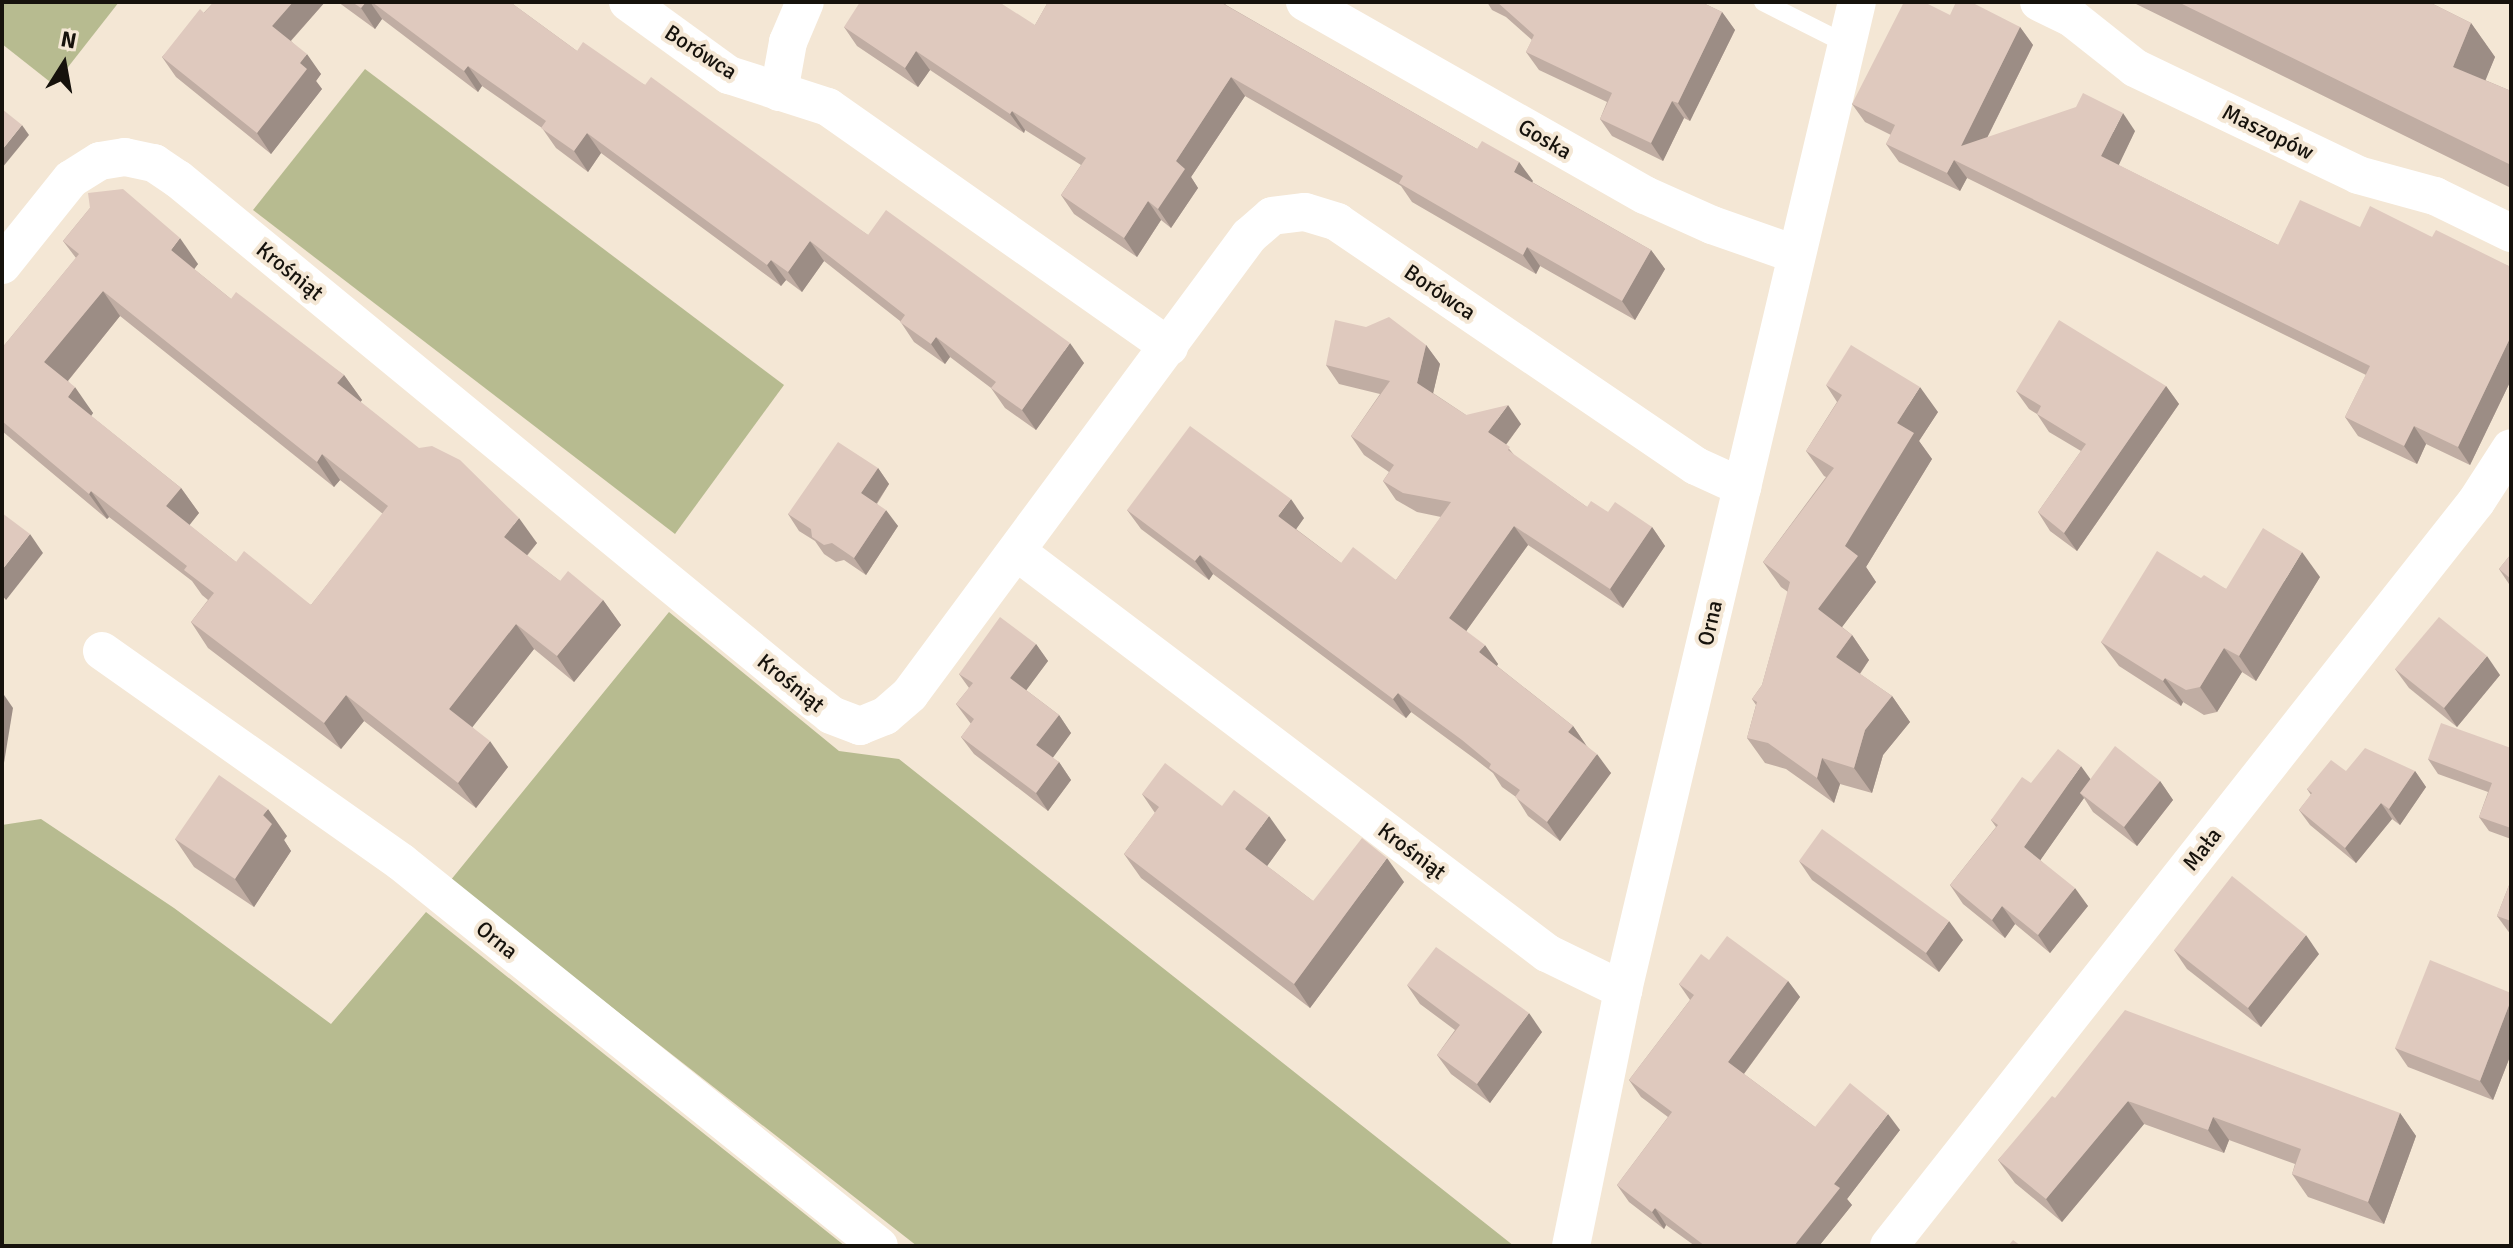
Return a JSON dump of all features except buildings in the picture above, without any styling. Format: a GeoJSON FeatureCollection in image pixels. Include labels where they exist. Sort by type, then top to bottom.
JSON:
{"type":"FeatureCollection","features":[{"type":"Feature","properties":{"kind":"street","name":"Borówca"},"geometry":{"type":"LineString","coordinates":[[628,2],[729,75],[828,107],[1169,347]]}},
{"type":"Feature","properties":{"kind":"street"},"geometry":{"type":"LineString","coordinates":[[779,92],[788,42],[805,2]]}},
{"type":"Feature","properties":{"kind":"street","name":"Goska"},"geometry":{"type":"LineString","coordinates":[[1305,2],[1645,195],[1712,225],[1795,254]]}},
{"type":"Feature","properties":{"kind":"street","name":"Orna"},"geometry":{"type":"LineString","coordinates":[[1571,1246],[1623,990],[1844,43],[1857,2]]}},
{"type":"Feature","properties":{"kind":"street","name":"Maszopów"},"geometry":{"type":"LineString","coordinates":[[2039,2],[2072,18],[2135,68],[2358,175],[2435,196],[2511,233]]}},
{"type":"Feature","properties":{"kind":"street","name":"Krośniąt"},"geometry":{"type":"LineString","coordinates":[[2,265],[71,179],[100,161],[125,157],[154,163],[178,179],[831,715],[860,726],[885,716],[910,694],[1017,552],[1547,953],[1623,990]]}},
{"type":"Feature","properties":{"kind":"street","name":"Borówca"},"geometry":{"type":"LineString","coordinates":[[1017,552],[1249,236],[1272,216],[1305,212],[1337,222],[1696,466],[1742,487]]}},
{"type":"Feature","properties":{"kind":"street","name":"Mała"},"geometry":{"type":"LineString","coordinates":[[1889,1246],[2476,502],[2511,448]]}},
{"type":"Feature","properties":{"kind":"street","name":"Orna"},"geometry":{"type":"LineString","coordinates":[[102,651],[401,862],[879,1246]]}},
{"type":"Feature","properties":{"kind":"lane"},"geometry":{"type":"LineString","coordinates":[[1763,2],[1844,43]]}},
{"type":"Feature","properties":{"kind":"green space"},"geometry":{"type":"Polygon","coordinates":[[[2,2],[119,2],[54,85],[2,44],[2,2]]]}},
{"type":"Feature","properties":{"kind":"green space"},"geometry":{"type":"Polygon","coordinates":[[[365,69],[784,385],[675,534],[253,210],[365,69]]]}},
{"type":"Feature","properties":{"kind":"green space"},"geometry":{"type":"Polygon","coordinates":[[[669,612],[839,751],[899,759],[1514,1246],[917,1246],[450,881],[669,612]]]}},
{"type":"Feature","properties":{"kind":"green space"},"geometry":{"type":"Polygon","coordinates":[[[41,819],[174,908],[331,1024],[426,912],[845,1246],[2,1246],[2,825],[41,819]]]}}]}
